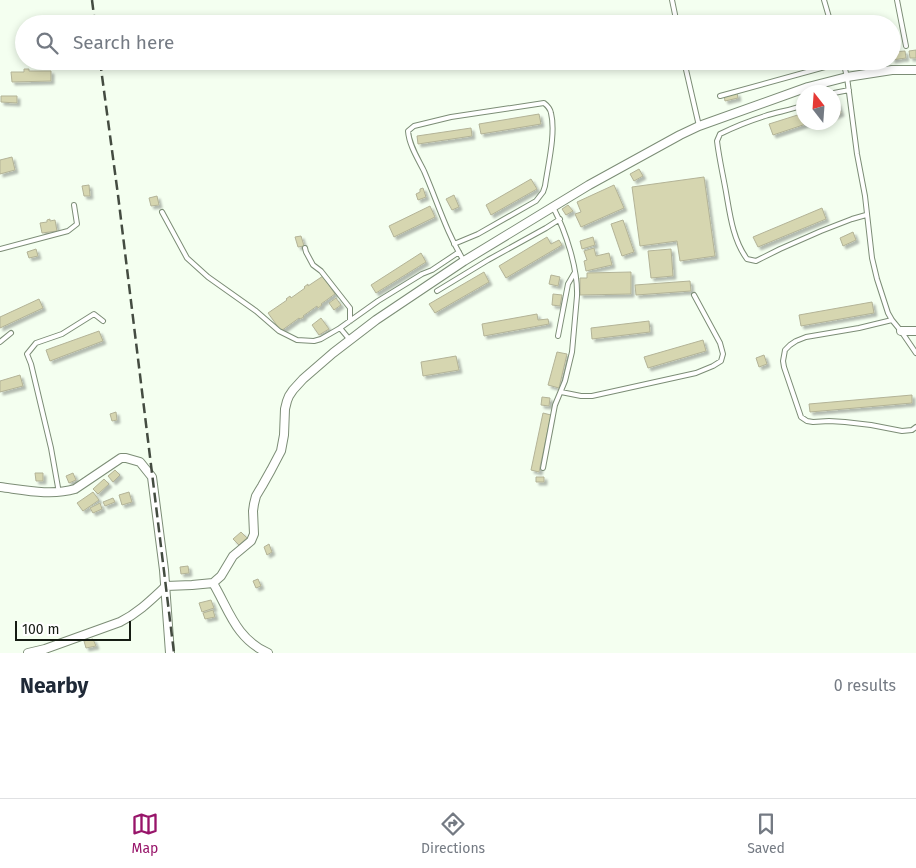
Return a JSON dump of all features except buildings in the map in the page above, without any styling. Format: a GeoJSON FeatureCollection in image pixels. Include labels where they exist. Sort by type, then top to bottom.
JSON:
{"type":"FeatureCollection","features":[{"type":"Feature","properties":{"kind":"street"},"geometry":{"type":"LineString","coordinates":[[28,653],[45,649],[120,622],[142,608],[166,586],[213,583],[221,576],[234,556],[253,537],[253,511],[256,496],[281,451],[287,401],[293,390],[333,353],[376,320],[464,261],[589,185],[699,126],[808,87],[847,76],[892,70],[916,70]]}},
{"type":"Feature","properties":{"kind":"street"},"geometry":{"type":"LineString","coordinates":[[901,331],[916,331]]}},
{"type":"Feature","properties":{"kind":"street"},"geometry":{"type":"LineString","coordinates":[[0,487],[59,492],[75,489],[121,458],[140,462],[152,477],[166,586],[170,653]]}},
{"type":"Feature","properties":{"kind":"street"},"geometry":{"type":"LineString","coordinates":[[213,583],[233,623],[252,644],[268,653]]}},
{"type":"Feature","properties":{"kind":"lane"},"geometry":{"type":"LineString","coordinates":[[672,0],[675,15]]}},
{"type":"Feature","properties":{"kind":"lane"},"geometry":{"type":"LineString","coordinates":[[824,0],[828,15]]}},
{"type":"Feature","properties":{"kind":"lane"},"geometry":{"type":"LineString","coordinates":[[897,0],[900,15]]}},
{"type":"Feature","properties":{"kind":"lane"},"geometry":{"type":"LineString","coordinates":[[901,20],[906,46]]}},
{"type":"Feature","properties":{"kind":"lane"},"geometry":{"type":"LineString","coordinates":[[686,70],[699,126]]}},
{"type":"Feature","properties":{"kind":"lane"},"geometry":{"type":"LineString","coordinates":[[720,96],[814,70]]}},
{"type":"Feature","properties":{"kind":"lane"},"geometry":{"type":"LineString","coordinates":[[845,70],[865,196],[872,258],[877,279],[888,313],[916,353]]}},
{"type":"Feature","properties":{"kind":"lane"},"geometry":{"type":"LineString","coordinates":[[841,92],[849,90]]}},
{"type":"Feature","properties":{"kind":"lane"},"geometry":{"type":"LineString","coordinates":[[454,244],[502,222],[536,202],[543,192],[546,186],[552,128],[551,111],[544,103],[451,117],[414,126],[408,131],[408,138],[454,244],[464,261]]}},
{"type":"Feature","properties":{"kind":"lane"},"geometry":{"type":"LineString","coordinates":[[796,108],[766,116],[730,129],[720,134],[717,141],[731,220],[742,252],[747,259],[756,261],[821,231],[866,215]]}},
{"type":"Feature","properties":{"kind":"lane"},"geometry":{"type":"LineString","coordinates":[[0,249],[68,231],[77,224],[74,205]]}},
{"type":"Feature","properties":{"kind":"lane"},"geometry":{"type":"LineString","coordinates":[[543,468],[555,405],[565,381],[574,340],[577,288],[570,249],[554,207]]}},
{"type":"Feature","properties":{"kind":"lane"},"geometry":{"type":"LineString","coordinates":[[162,212],[184,254],[191,262],[279,331],[297,340],[314,341],[321,339],[378,301],[459,252]]}},
{"type":"Feature","properties":{"kind":"lane"},"geometry":{"type":"LineString","coordinates":[[437,291],[560,219]]}},
{"type":"Feature","properties":{"kind":"lane"},"geometry":{"type":"LineString","coordinates":[[306,248],[306,252],[313,265],[350,308],[350,321]]}},
{"type":"Feature","properties":{"kind":"lane"},"geometry":{"type":"LineString","coordinates":[[558,336],[568,284],[575,272]]}},
{"type":"Feature","properties":{"kind":"lane"},"geometry":{"type":"LineString","coordinates":[[561,392],[592,396],[696,373],[720,361],[723,354],[720,343],[694,295]]}},
{"type":"Feature","properties":{"kind":"lane"},"geometry":{"type":"LineString","coordinates":[[59,492],[51,448],[28,354],[36,343],[62,334],[94,314],[103,321]]}},
{"type":"Feature","properties":{"kind":"lane"},"geometry":{"type":"LineString","coordinates":[[892,320],[806,337],[796,341],[785,350],[783,361],[801,417],[807,421],[846,422],[902,431],[912,430],[916,427]]}},
{"type":"Feature","properties":{"kind":"lane"},"geometry":{"type":"LineString","coordinates":[[340,328],[350,340]]}},
{"type":"Feature","properties":{"kind":"lane"},"geometry":{"type":"LineString","coordinates":[[0,342],[11,333]]}},
{"type":"Feature","properties":{"kind":"railway"},"geometry":{"type":"LineString","coordinates":[[92,0],[94,15]]}},
{"type":"Feature","properties":{"kind":"railway"},"geometry":{"type":"LineString","coordinates":[[101,70],[174,653]]}}]}
